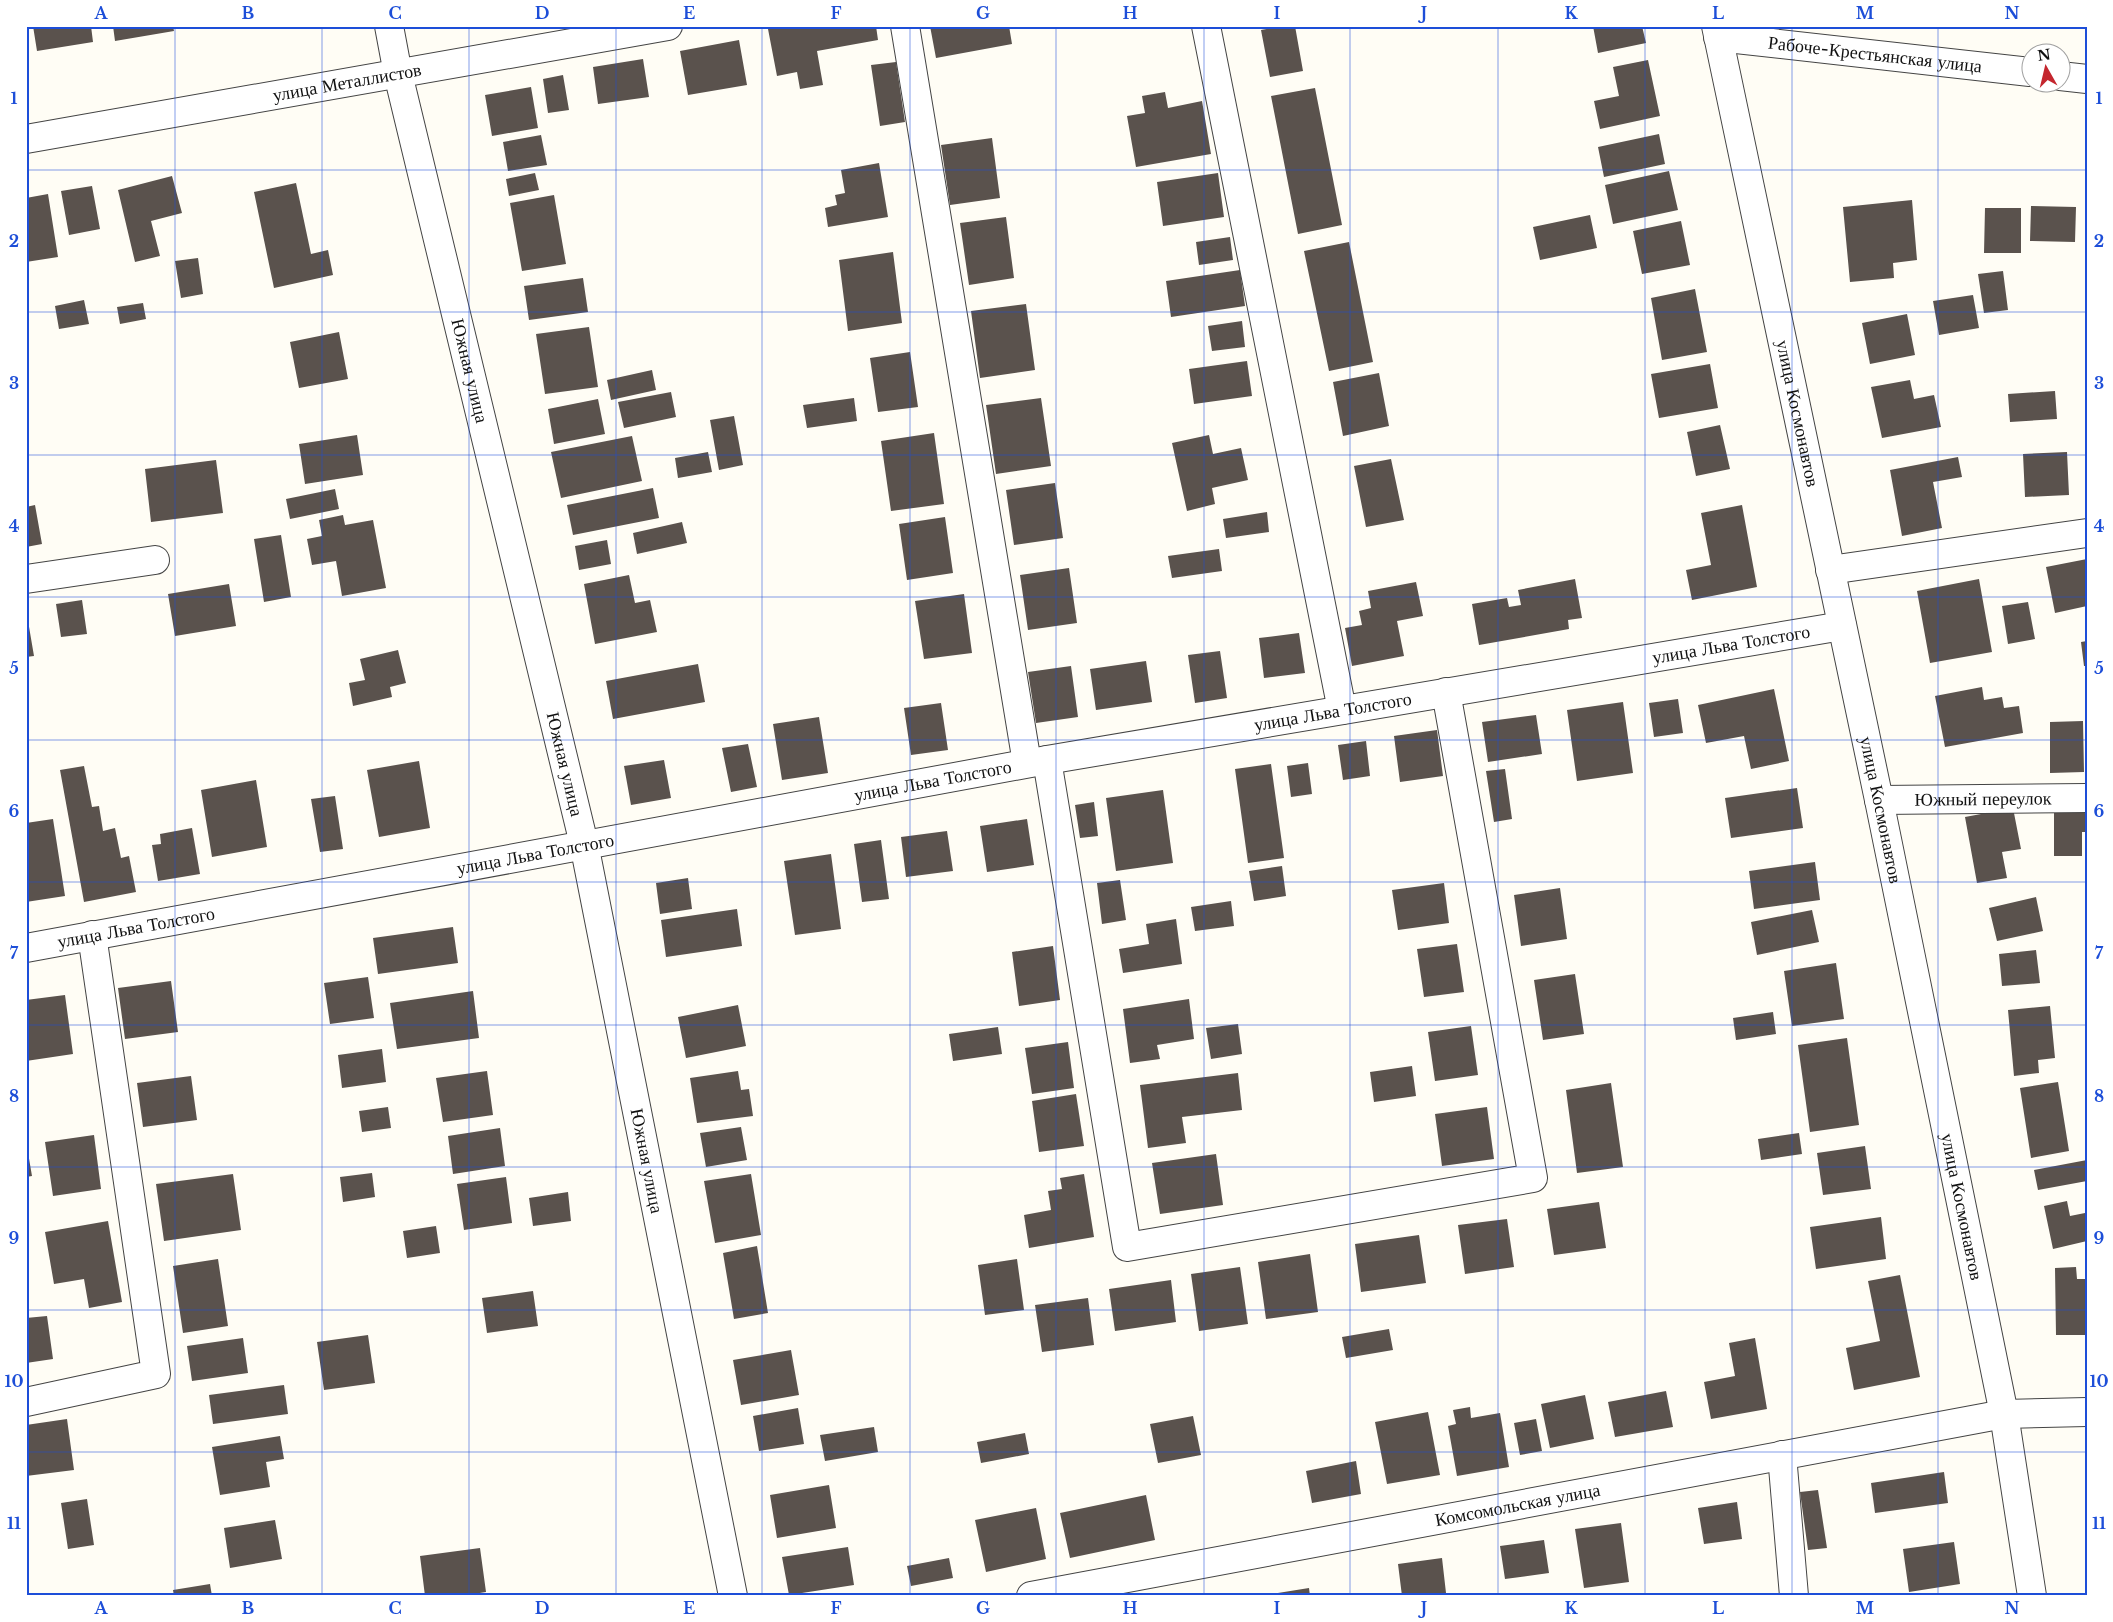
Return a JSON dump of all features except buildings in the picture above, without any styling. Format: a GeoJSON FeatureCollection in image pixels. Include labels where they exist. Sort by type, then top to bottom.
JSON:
{"type":"FeatureCollection","features":[{"type":"Feature","properties":{"kind":"street","name":"Южная улица"},"geometry":{"type":"LineString","coordinates":[[388,26],[584,844],[732,1596]]}},
{"type":"Feature","properties":{"kind":"street","name":"улица Металлистов"},"geometry":{"type":"LineString","coordinates":[[26,139],[668,26]]}},
{"type":"Feature","properties":{"kind":"street"},"geometry":{"type":"LineString","coordinates":[[905,26],[1037,762],[1127,1247],[1533,1178],[1446,692]]}},
{"type":"Feature","properties":{"kind":"street"},"geometry":{"type":"LineString","coordinates":[[1206,26],[1342,710]]}},
{"type":"Feature","properties":{"kind":"street","name":"Рабоче-Крестьянская улица"},"geometry":{"type":"LineString","coordinates":[[1717,31],[2020,71]]}},
{"type":"Feature","properties":{"kind":"street","name":"улица Космонавтов"},"geometry":{"type":"LineString","coordinates":[[1717,31],[1879,800],[2004,1414],[2032,1596]]}},
{"type":"Feature","properties":{"kind":"street"},"geometry":{"type":"LineString","coordinates":[[2070,77],[2087,79]]}},
{"type":"Feature","properties":{"kind":"street"},"geometry":{"type":"LineString","coordinates":[[1830,570],[2087,533]]}},
{"type":"Feature","properties":{"kind":"street"},"geometry":{"type":"LineString","coordinates":[[26,579],[155,560]]}},
{"type":"Feature","properties":{"kind":"street","name":"улица Льва Толстого"},"geometry":{"type":"LineString","coordinates":[[26,948],[1037,762],[1842,626]]}},
{"type":"Feature","properties":{"kind":"street","name":"Южный переулок"},"geometry":{"type":"LineString","coordinates":[[1879,800],[2087,798]]}},
{"type":"Feature","properties":{"kind":"street"},"geometry":{"type":"LineString","coordinates":[[26,1402],[156,1374],[92,935]]}},
{"type":"Feature","properties":{"kind":"street","name":"Комсомольская улица"},"geometry":{"type":"LineString","coordinates":[[1032,1596],[2004,1414],[2087,1412]]}},
{"type":"Feature","properties":{"kind":"street"},"geometry":{"type":"LineString","coordinates":[[1782,1455],[1794,1596]]}}]}
